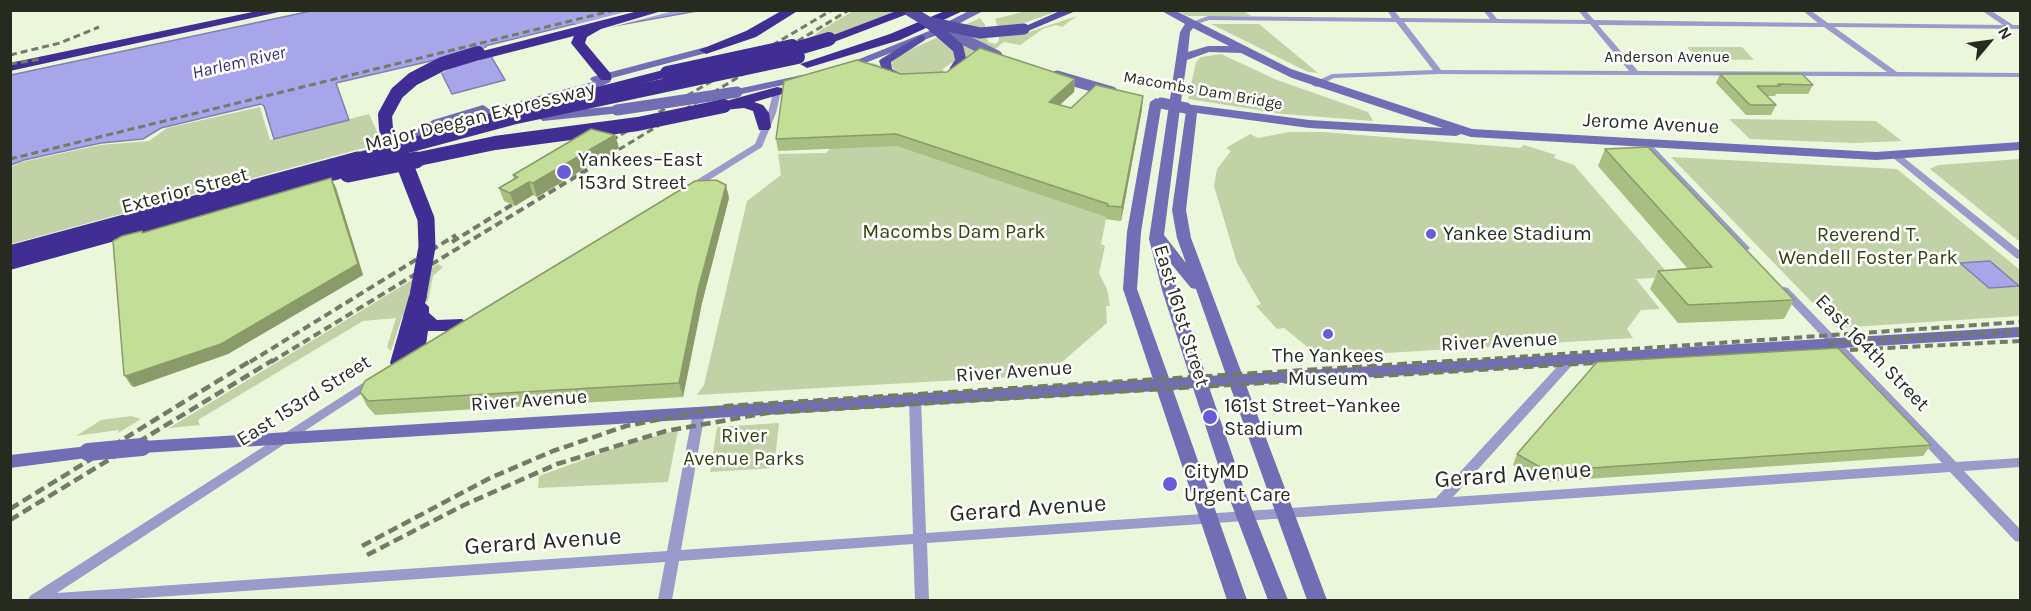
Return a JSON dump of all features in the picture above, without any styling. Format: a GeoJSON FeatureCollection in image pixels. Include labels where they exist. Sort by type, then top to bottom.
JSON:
{"type":"FeatureCollection","features":[{"type":"Feature","properties":{"kind":"highway"},"geometry":{"type":"LineString","coordinates":[[10,60],[252,10]]}},
{"type":"Feature","properties":{"kind":"highway"},"geometry":{"type":"LineString","coordinates":[[10,67],[282,10]]}},
{"type":"Feature","properties":{"kind":"highway"},"geometry":{"type":"LineString","coordinates":[[407,166],[391,141],[385,120],[393,98],[413,79],[436,66],[464,56],[639,10]]}},
{"type":"Feature","properties":{"kind":"highway"},"geometry":{"type":"LineString","coordinates":[[417,353],[415,321],[426,256],[427,228],[422,202],[407,166],[394,114],[399,101],[416,84],[439,70],[468,59],[658,10]]}},
{"type":"Feature","properties":{"kind":"highway"},"geometry":{"type":"LineString","coordinates":[[706,50],[751,34],[793,10]]}},
{"type":"Feature","properties":{"kind":"highway"},"geometry":{"type":"LineString","coordinates":[[846,34],[865,23],[873,10]]}},
{"type":"Feature","properties":{"kind":"highway","name":"Major Deegan Expressway"},"geometry":{"type":"LineString","coordinates":[[10,265],[560,116],[803,61],[895,37],[959,10]]}},
{"type":"Feature","properties":{"kind":"highway"},"geometry":{"type":"LineString","coordinates":[[572,104],[599,93],[739,63],[829,39],[911,11]]}},
{"type":"Feature","properties":{"kind":"highway","name":"Major Deegan Expressway"},"geometry":{"type":"LineString","coordinates":[[10,254],[572,104],[803,61],[932,16]]}},
{"type":"Feature","properties":{"kind":"highway"},"geometry":{"type":"LineString","coordinates":[[606,77],[578,41],[581,35],[619,21]]}},
{"type":"Feature","properties":{"kind":"highway"},"geometry":{"type":"LineString","coordinates":[[474,114],[487,118],[507,115],[668,74],[829,39]]}},
{"type":"Feature","properties":{"kind":"highway"},"geometry":{"type":"LineString","coordinates":[[335,176],[495,143],[625,126],[724,106],[741,99],[777,91]]}},
{"type":"Feature","properties":{"kind":"highway"},"geometry":{"type":"LineString","coordinates":[[741,99],[761,110],[764,127]]}},
{"type":"Feature","properties":{"kind":"highway"},"geometry":{"type":"LineString","coordinates":[[415,321],[433,326],[467,323]]}},
{"type":"Feature","properties":{"kind":"highway"},"geometry":{"type":"LineString","coordinates":[[400,363],[415,321]]}},
{"type":"Feature","properties":{"kind":"main road"},"geometry":{"type":"LineString","coordinates":[[834,72],[921,38],[980,10]]}},
{"type":"Feature","properties":{"kind":"main road"},"geometry":{"type":"LineString","coordinates":[[911,11],[980,33],[1024,29],[1072,10]]}},
{"type":"Feature","properties":{"kind":"main road","name":"Jerome Avenue"},"geometry":{"type":"LineString","coordinates":[[1164,10],[1289,72],[1376,106],[1387,115],[1397,130]]}},
{"type":"Feature","properties":{"kind":"main road"},"geometry":{"type":"LineString","coordinates":[[932,16],[1011,61]]}},
{"type":"Feature","properties":{"kind":"main road"},"geometry":{"type":"LineString","coordinates":[[932,16],[960,51],[961,61],[955,70],[942,77]]}},
{"type":"Feature","properties":{"kind":"main road","name":"East 161st Street"},"geometry":{"type":"LineString","coordinates":[[1191,24],[1185,32],[1155,233],[1166,278],[1245,515],[1278,600]]}},
{"type":"Feature","properties":{"kind":"main road"},"geometry":{"type":"LineString","coordinates":[[914,81],[886,71],[884,63],[890,56],[921,38]]}},
{"type":"Feature","properties":{"kind":"main road"},"geometry":{"type":"LineString","coordinates":[[1181,58],[1208,49],[1244,50]]}},
{"type":"Feature","properties":{"kind":"main road","name":"Exterior Street"},"geometry":{"type":"LineString","coordinates":[[370,161],[430,126],[598,84],[606,80],[606,77],[706,50]]}},
{"type":"Feature","properties":{"kind":"main road"},"geometry":{"type":"LineString","coordinates":[[392,155],[533,118],[741,99],[882,53]]}},
{"type":"Feature","properties":{"kind":"main road","name":"Macombs Dam Bridge"},"geometry":{"type":"LineString","coordinates":[[1043,72],[1125,95]]}},
{"type":"Feature","properties":{"kind":"main road"},"geometry":{"type":"LineString","coordinates":[[777,91],[813,79]]}},
{"type":"Feature","properties":{"kind":"main road","name":"Jerome Avenue"},"geometry":{"type":"LineString","coordinates":[[1319,83],[1471,133],[1646,144],[1895,155],[2020,146]]}},
{"type":"Feature","properties":{"kind":"main road","name":"East 161st Street"},"geometry":{"type":"LineString","coordinates":[[1154,101],[1130,263],[1130,289],[1237,600]]}},
{"type":"Feature","properties":{"kind":"main road","name":"Macombs Dam Bridge"},"geometry":{"type":"LineString","coordinates":[[1154,101],[1189,109],[1291,123],[1471,133]]}},
{"type":"Feature","properties":{"kind":"main road","name":"East 161st Street"},"geometry":{"type":"LineString","coordinates":[[1189,109],[1179,210],[1184,238],[1317,600]]}},
{"type":"Feature","properties":{"kind":"main road","name":"Exterior Street"},"geometry":{"type":"LineString","coordinates":[[10,259],[392,155],[454,132],[470,123],[474,114]]}},
{"type":"Feature","properties":{"kind":"main road"},"geometry":{"type":"LineString","coordinates":[[1166,278],[1179,210]]}},
{"type":"Feature","properties":{"kind":"main road"},"geometry":{"type":"LineString","coordinates":[[1130,263],[1155,233],[1205,299]]}},
{"type":"Feature","properties":{"kind":"main road","name":"River Avenue"},"geometry":{"type":"LineString","coordinates":[[10,462],[88,452],[284,436],[2020,332]]}},
{"type":"Feature","properties":{"kind":"street"},"geometry":{"type":"LineString","coordinates":[[1390,10],[1440,72]]}},
{"type":"Feature","properties":{"kind":"street"},"geometry":{"type":"LineString","coordinates":[[1486,10],[1496,22]]}},
{"type":"Feature","properties":{"kind":"street"},"geometry":{"type":"LineString","coordinates":[[1581,10],[1634,71]]}},
{"type":"Feature","properties":{"kind":"street"},"geometry":{"type":"LineString","coordinates":[[1805,10],[1896,74]]}},
{"type":"Feature","properties":{"kind":"street"},"geometry":{"type":"LineString","coordinates":[[1984,10],[2017,27],[2020,32]]}},
{"type":"Feature","properties":{"kind":"street"},"geometry":{"type":"LineString","coordinates":[[1191,24],[1208,18],[2017,27]]}},
{"type":"Feature","properties":{"kind":"street","name":"Anderson Avenue"},"geometry":{"type":"LineString","coordinates":[[1319,83],[1338,76],[1440,72],[1634,71],[2020,75]]}},
{"type":"Feature","properties":{"kind":"street"},"geometry":{"type":"LineString","coordinates":[[679,195],[754,149],[760,142],[764,127],[772,113],[777,91]]}},
{"type":"Feature","properties":{"kind":"street"},"geometry":{"type":"LineString","coordinates":[[1646,144],[1751,255]]}},
{"type":"Feature","properties":{"kind":"street"},"geometry":{"type":"LineString","coordinates":[[1895,155],[2020,256]]}},
{"type":"Feature","properties":{"kind":"street","name":"East 164th Street"},"geometry":{"type":"LineString","coordinates":[[1775,280],[2020,537]]}},
{"type":"Feature","properties":{"kind":"street","name":"East 153rd Street"},"geometry":{"type":"LineString","coordinates":[[36,600],[284,436],[467,323]]}},
{"type":"Feature","properties":{"kind":"street"},"geometry":{"type":"LineString","coordinates":[[1440,502],[1571,359]]}},
{"type":"Feature","properties":{"kind":"street"},"geometry":{"type":"LineString","coordinates":[[915,399],[922,600]]}},
{"type":"Feature","properties":{"kind":"street"},"geometry":{"type":"LineString","coordinates":[[665,600],[699,412]]}},
{"type":"Feature","properties":{"kind":"street","name":"Gerard Avenue"},"geometry":{"type":"LineString","coordinates":[[36,600],[2020,462]]}},
{"type":"Feature","properties":{"kind":"green space"},"geometry":{"type":"Polygon","coordinates":[[[853,11],[913,11],[850,36],[789,56],[821,30],[853,11]]]}},
{"type":"Feature","properties":{"kind":"green space","name":"Macombs Dam Park"},"geometry":{"type":"Polygon","coordinates":[[[1026,11],[1058,11],[1021,24],[1020,35],[1077,16],[1062,27],[1056,25],[1043,29],[1020,45],[1004,42],[981,60],[1074,92],[1049,114],[1070,120],[1095,97],[1142,109],[1121,221],[1106,219],[1101,244],[1105,246],[1099,273],[1107,289],[1110,306],[1106,306],[1107,323],[1047,375],[697,395],[704,385],[747,201],[781,175],[778,154],[826,153],[829,150],[840,76],[872,63],[879,65],[883,73],[926,84],[966,65],[951,63],[943,69],[944,73],[900,75],[892,67],[892,62],[903,53],[980,18],[985,25],[988,42],[995,44],[999,41],[995,19],[1026,11]]]}},
{"type":"Feature","properties":{"kind":"green space"},"geometry":{"type":"Polygon","coordinates":[[[1178,11],[1244,11],[1251,16],[1188,16],[1178,11]]]}},
{"type":"Feature","properties":{"kind":"green space"},"geometry":{"type":"Polygon","coordinates":[[[1211,24],[1259,24],[1318,73],[1308,72],[1211,24]]]}},
{"type":"Feature","properties":{"kind":"green space"},"geometry":{"type":"Polygon","coordinates":[[[1687,47],[1742,47],[1754,60],[1699,59],[1687,47]]]}},
{"type":"Feature","properties":{"kind":"green space"},"geometry":{"type":"Polygon","coordinates":[[[1221,54],[1277,80],[1368,112],[1373,121],[1283,114],[1188,99],[1196,62],[1201,57],[1221,54]]]}},
{"type":"Feature","properties":{"kind":"green space"},"geometry":{"type":"Polygon","coordinates":[[[260,107],[270,140],[369,114],[382,143],[11,244],[11,167],[22,162],[100,145],[149,141],[167,128],[260,107]]]}},
{"type":"Feature","properties":{"kind":"green space"},"geometry":{"type":"Polygon","coordinates":[[[1729,119],[1876,121],[1902,141],[1854,143],[1750,139],[1729,119]]]}},
{"type":"Feature","properties":{"kind":"green space","name":"Yankee Stadium"},"geometry":{"type":"Polygon","coordinates":[[[1289,132],[1323,132],[1520,148],[1524,145],[1556,155],[1554,158],[1574,165],[1671,277],[1636,279],[1660,309],[1641,310],[1627,329],[1633,338],[1320,357],[1284,328],[1277,329],[1256,306],[1261,304],[1237,263],[1214,186],[1217,169],[1231,151],[1226,148],[1250,134],[1258,138],[1289,132]]]}},
{"type":"Feature","properties":{"kind":"green space","name":"Reverend T. Wendell Foster Park"},"geometry":{"type":"Polygon","coordinates":[[[1671,157],[1897,169],[2020,270],[2020,316],[1837,328],[1671,157]]]}},
{"type":"Feature","properties":{"kind":"green space","name":"Reverend T. Wendell Foster Park"},"geometry":{"type":"Polygon","coordinates":[[[2020,159],[2020,242],[1930,169],[1938,165],[2020,159]]]}},
{"type":"Feature","properties":{"kind":"green space"},"geometry":{"type":"Polygon","coordinates":[[[438,264],[443,267],[433,276],[428,301],[402,317],[391,351],[387,347],[396,318],[363,321],[198,420],[200,425],[169,428],[438,264]]]}},
{"type":"Feature","properties":{"kind":"green space"},"geometry":{"type":"Polygon","coordinates":[[[131,416],[141,419],[118,433],[119,430],[76,436],[101,420],[131,416]]]}},
{"type":"Feature","properties":{"kind":"green space","name":"River Avenue Parks"},"geometry":{"type":"Polygon","coordinates":[[[779,423],[774,468],[710,472],[717,427],[779,423]]]}},
{"type":"Feature","properties":{"kind":"green space","name":"River Avenue Parks"},"geometry":{"type":"Polygon","coordinates":[[[678,430],[668,482],[538,488],[539,476],[626,444],[678,430]]]}},
{"type":"Feature","properties":{"kind":"water","name":"Harlem River"},"geometry":{"type":"Polygon","coordinates":[[[697,10],[580,32],[574,24],[485,46],[505,80],[452,94],[435,60],[336,83],[349,120],[274,139],[264,106],[261,104],[161,128],[143,139],[101,143],[11,165],[11,75],[311,11],[697,10]]]}},
{"type":"Feature","properties":{"kind":"water"},"geometry":{"type":"Polygon","coordinates":[[[1990,261],[2019,286],[1989,288],[1960,263],[1990,261]]]}},
{"type":"Feature","properties":{"kind":"pier"},"geometry":{"type":"Polygon","coordinates":[[[629,11],[673,11],[590,33],[577,33],[573,27],[489,49],[493,55],[439,74],[434,64],[462,54],[629,11]]]}},
{"type":"Feature","properties":{"kind":"building"},"geometry":{"type":"Polygon","coordinates":[[[980,48],[1075,79],[1049,102],[1071,108],[1096,85],[1143,96],[1122,207],[1107,206],[1108,204],[896,134],[776,139],[784,81],[857,60],[901,74],[947,72],[980,48]]]}},
{"type":"Feature","properties":{"kind":"building"},"geometry":{"type":"Polygon","coordinates":[[[1720,74],[1802,74],[1813,85],[1757,86],[1776,105],[1750,105],[1720,74]]]}},
{"type":"Feature","properties":{"kind":"building"},"geometry":{"type":"Polygon","coordinates":[[[591,129],[615,135],[533,183],[529,182],[510,193],[499,188],[518,177],[513,175],[591,129]]]}},
{"type":"Feature","properties":{"kind":"building"},"geometry":{"type":"Polygon","coordinates":[[[1648,147],[1794,300],[1688,305],[1658,271],[1712,267],[1605,149],[1648,147]]]}},
{"type":"Feature","properties":{"kind":"building"},"geometry":{"type":"Polygon","coordinates":[[[331,178],[358,264],[221,344],[124,375],[113,241],[122,236],[142,231],[142,233],[331,178]]]}},
{"type":"Feature","properties":{"kind":"building"},"geometry":{"type":"Polygon","coordinates":[[[716,180],[726,185],[698,290],[679,383],[368,401],[360,392],[365,381],[695,181],[716,180]]]}},
{"type":"Feature","properties":{"kind":"building"},"geometry":{"type":"Polygon","coordinates":[[[1838,348],[1931,445],[1547,471],[1517,454],[1597,362],[1838,348]]]}},
{"type":"Feature","properties":{"kind":"railway"},"geometry":{"type":"LineString","coordinates":[[10,159],[615,10]]}},
{"type":"Feature","properties":{"kind":"railway"},"geometry":{"type":"LineString","coordinates":[[602,146],[832,10]]}},
{"type":"Feature","properties":{"kind":"railway"},"geometry":{"type":"LineString","coordinates":[[600,161],[849,10]]}},
{"type":"Feature","properties":{"kind":"railway"},"geometry":{"type":"LineString","coordinates":[[10,55],[60,43],[99,27]]}},
{"type":"Feature","properties":{"kind":"railway"},"geometry":{"type":"LineString","coordinates":[[10,64],[42,59]]}},
{"type":"Feature","properties":{"kind":"railway"},"geometry":{"type":"LineString","coordinates":[[271,362],[603,160]]}},
{"type":"Feature","properties":{"kind":"railway"},"geometry":{"type":"LineString","coordinates":[[452,242],[526,196]]}},
{"type":"Feature","properties":{"kind":"railway"},"geometry":{"type":"LineString","coordinates":[[250,362],[456,235]]}},
{"type":"Feature","properties":{"kind":"railway"},"geometry":{"type":"LineString","coordinates":[[1445,362],[2020,322]]}},
{"type":"Feature","properties":{"kind":"railway"},"geometry":{"type":"LineString","coordinates":[[1829,343],[2020,331]]}},
{"type":"Feature","properties":{"kind":"railway"},"geometry":{"type":"LineString","coordinates":[[1850,350],[2020,341]]}},
{"type":"Feature","properties":{"kind":"railway"},"geometry":{"type":"LineString","coordinates":[[1614,362],[1739,354]]}},
{"type":"Feature","properties":{"kind":"railway"},"geometry":{"type":"LineString","coordinates":[[10,509],[252,360]]}},
{"type":"Feature","properties":{"kind":"railway"},"geometry":{"type":"LineString","coordinates":[[10,520],[273,360]]}},
{"type":"Feature","properties":{"kind":"railway"},"geometry":{"type":"LineString","coordinates":[[362,546],[490,478],[553,451],[626,426],[727,406],[1469,360]]}},
{"type":"Feature","properties":{"kind":"railway"},"geometry":{"type":"LineString","coordinates":[[367,555],[464,505],[557,464],[666,431],[767,413],[1639,360]]}},
{"type":"Feature","properties":{"kind":"place","name":"Yankees–East 153rd Street"},"geometry":{"type":"Point","coordinates":[564,172]}},
{"type":"Feature","properties":{"kind":"place","name":"Yankee Stadium"},"geometry":{"type":"Point","coordinates":[1431,234]}},
{"type":"Feature","properties":{"kind":"place","name":"The Yankees Museum"},"geometry":{"type":"Point","coordinates":[1328,334]}},
{"type":"Feature","properties":{"kind":"place","name":"161st Street–Yankee Stadium"},"geometry":{"type":"Point","coordinates":[1210,417]}},
{"type":"Feature","properties":{"kind":"place","name":"CityMD Urgent Care"},"geometry":{"type":"Point","coordinates":[1170,484]}}]}
